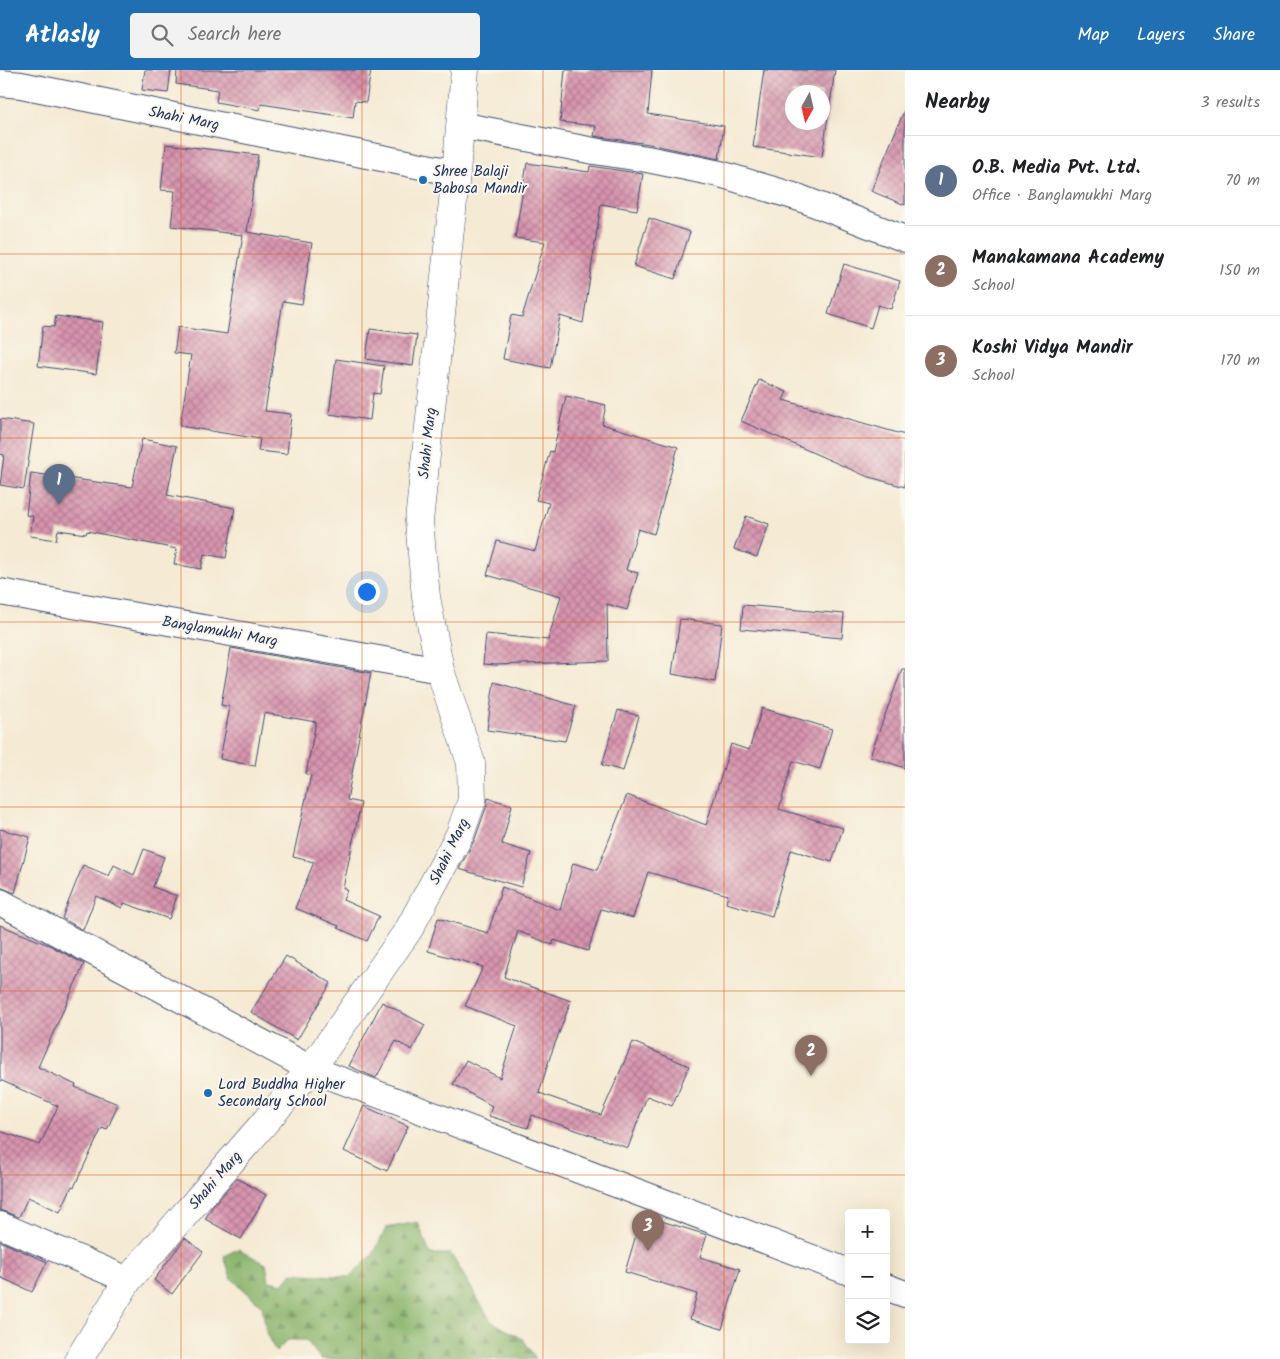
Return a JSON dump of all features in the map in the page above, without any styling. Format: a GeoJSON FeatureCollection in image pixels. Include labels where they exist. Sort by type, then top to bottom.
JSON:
{"type":"FeatureCollection","features":[{"type":"Feature","properties":{"kind":"street","name":"Shahi Marg"},"geometry":{"type":"LineString","coordinates":[[79,1359],[128,1280],[311,1069],[408,929],[460,834],[472,800],[471,764],[440,670],[426,597],[419,521],[465,70]]}},
{"type":"Feature","properties":{"kind":"street","name":"Shahi Marg"},"geometry":{"type":"LineString","coordinates":[[15,79],[456,173]]}},
{"type":"Feature","properties":{"kind":"street"},"geometry":{"type":"LineString","coordinates":[[460,125],[720,174],[800,198],[905,239]]}},
{"type":"Feature","properties":{"kind":"street","name":"Banglamukhi Marg"},"geometry":{"type":"LineString","coordinates":[[0,592],[440,670]]}},
{"type":"Feature","properties":{"kind":"street"},"geometry":{"type":"LineString","coordinates":[[0,902],[311,1069],[845,1270]]}},
{"type":"Feature","properties":{"kind":"street"},"geometry":{"type":"LineString","coordinates":[[0,1225],[128,1280]]}},
{"type":"Feature","properties":{"kind":"street"},"geometry":{"type":"LineString","coordinates":[[890,1288],[905,1294]]}},
{"type":"Feature","properties":{"kind":"green space"},"geometry":{"type":"Polygon","coordinates":[[[418,1222],[430,1254],[451,1254],[491,1321],[523,1339],[536,1359],[321,1359],[306,1340],[288,1340],[276,1352],[267,1335],[262,1306],[231,1278],[224,1256],[238,1249],[266,1264],[269,1281],[283,1284],[292,1273],[350,1277],[374,1253],[386,1228],[418,1222]]]}},
{"type":"Feature","properties":{"kind":"building"},"geometry":{"type":"Polygon","coordinates":[[[145,70],[171,70],[168,93],[142,90],[145,70]]]}},
{"type":"Feature","properties":{"kind":"building"},"geometry":{"type":"Polygon","coordinates":[[[177,70],[371,70],[366,102],[355,101],[353,118],[261,104],[260,110],[216,102],[218,90],[176,84],[177,70]]]}},
{"type":"Feature","properties":{"kind":"building"},"geometry":{"type":"Polygon","coordinates":[[[565,70],[652,70],[648,114],[724,126],[719,159],[649,144],[594,136],[596,126],[560,122],[565,70]]]}},
{"type":"Feature","properties":{"kind":"building"},"geometry":{"type":"Polygon","coordinates":[[[764,70],[835,70],[830,103],[830,85],[785,85],[785,130],[826,130],[822,157],[753,147],[764,70]]]}},
{"type":"Feature","properties":{"kind":"building"},"geometry":{"type":"Polygon","coordinates":[[[905,111],[905,205],[871,191],[905,111]]]}},
{"type":"Feature","properties":{"kind":"building"},"geometry":{"type":"Polygon","coordinates":[[[166,144],[258,155],[247,232],[312,243],[302,304],[283,301],[265,411],[291,414],[287,454],[258,451],[260,439],[180,426],[191,355],[174,353],[178,327],[227,334],[243,235],[171,226],[175,191],[161,190],[166,144]]]}},
{"type":"Feature","properties":{"kind":"building"},"geometry":{"type":"Polygon","coordinates":[[[527,163],[589,172],[590,166],[643,174],[637,210],[601,204],[583,323],[560,316],[550,368],[503,359],[511,315],[522,317],[545,242],[515,238],[527,163]]]}},
{"type":"Feature","properties":{"kind":"building"},"geometry":{"type":"Polygon","coordinates":[[[649,218],[690,232],[675,279],[634,266],[649,218]]]}},
{"type":"Feature","properties":{"kind":"building"},"geometry":{"type":"Polygon","coordinates":[[[844,264],[900,281],[891,309],[878,305],[871,328],[828,314],[844,264]]]}},
{"type":"Feature","properties":{"kind":"building"},"geometry":{"type":"Polygon","coordinates":[[[56,316],[103,322],[96,374],[38,366],[43,326],[54,327],[56,316]]]}},
{"type":"Feature","properties":{"kind":"building"},"geometry":{"type":"Polygon","coordinates":[[[370,329],[417,335],[413,366],[366,359],[370,329]]]}},
{"type":"Feature","properties":{"kind":"building"},"geometry":{"type":"Polygon","coordinates":[[[336,359],[384,366],[380,394],[373,393],[370,420],[329,414],[336,359]]]}},
{"type":"Feature","properties":{"kind":"building"},"geometry":{"type":"Polygon","coordinates":[[[759,380],[787,392],[783,400],[905,435],[905,487],[866,476],[741,421],[759,380]]]}},
{"type":"Feature","properties":{"kind":"building"},"geometry":{"type":"Polygon","coordinates":[[[566,396],[606,405],[602,424],[678,447],[654,534],[638,529],[626,570],[638,573],[627,610],[607,604],[608,661],[483,664],[486,634],[548,640],[561,596],[487,575],[497,541],[535,551],[549,503],[536,500],[550,451],[553,452],[566,396]]]}},
{"type":"Feature","properties":{"kind":"building"},"geometry":{"type":"Polygon","coordinates":[[[0,419],[34,424],[24,489],[0,485],[4,455],[0,454],[0,419]]]}},
{"type":"Feature","properties":{"kind":"building"},"geometry":{"type":"Polygon","coordinates":[[[142,439],[177,446],[167,495],[235,508],[226,558],[204,554],[201,569],[174,564],[177,549],[87,531],[86,534],[58,530],[56,540],[30,536],[33,516],[26,515],[31,473],[132,487],[142,439]]]}},
{"type":"Feature","properties":{"kind":"building"},"geometry":{"type":"Polygon","coordinates":[[[746,516],[769,524],[757,557],[734,549],[746,516]]]}},
{"type":"Feature","properties":{"kind":"building"},"geometry":{"type":"Polygon","coordinates":[[[743,605],[844,614],[842,638],[741,629],[743,605]]]}},
{"type":"Feature","properties":{"kind":"building"},"geometry":{"type":"Polygon","coordinates":[[[680,619],[722,624],[715,682],[672,674],[680,619]]]}},
{"type":"Feature","properties":{"kind":"building"},"geometry":{"type":"Polygon","coordinates":[[[231,648],[371,673],[347,800],[361,803],[343,888],[347,890],[343,900],[379,916],[367,941],[338,928],[339,926],[295,908],[314,862],[293,857],[311,775],[306,774],[316,722],[264,713],[255,766],[220,759],[230,707],[221,705],[231,648]]]}},
{"type":"Feature","properties":{"kind":"building"},"geometry":{"type":"Polygon","coordinates":[[[902,669],[905,669],[905,768],[870,756],[902,669]]]}},
{"type":"Feature","properties":{"kind":"building"},"geometry":{"type":"Polygon","coordinates":[[[494,682],[576,706],[565,741],[487,730],[494,682]]]}},
{"type":"Feature","properties":{"kind":"building"},"geometry":{"type":"Polygon","coordinates":[[[762,708],[832,729],[820,769],[793,761],[779,809],[843,828],[832,862],[791,850],[772,916],[726,903],[728,895],[648,872],[633,918],[601,909],[588,951],[554,940],[552,945],[518,931],[504,977],[571,1001],[539,1093],[601,1115],[633,1042],[689,1066],[672,1106],[647,1096],[628,1148],[532,1115],[528,1128],[489,1116],[492,1106],[453,1084],[466,1060],[500,1078],[517,1026],[465,1006],[483,967],[428,951],[438,918],[488,933],[502,887],[560,910],[573,863],[597,870],[627,795],[706,825],[731,744],[749,750],[762,708]]]}},
{"type":"Feature","properties":{"kind":"building"},"geometry":{"type":"Polygon","coordinates":[[[618,710],[639,716],[623,771],[602,765],[618,710]]]}},
{"type":"Feature","properties":{"kind":"building"},"geometry":{"type":"Polygon","coordinates":[[[488,798],[512,805],[502,844],[531,853],[521,887],[459,869],[475,839],[488,798]]]}},
{"type":"Feature","properties":{"kind":"building"},"geometry":{"type":"Polygon","coordinates":[[[0,829],[30,837],[15,893],[0,887],[0,829]]]}},
{"type":"Feature","properties":{"kind":"building"},"geometry":{"type":"Polygon","coordinates":[[[144,849],[164,857],[153,887],[177,896],[169,919],[124,903],[122,908],[96,896],[83,930],[62,918],[83,865],[109,876],[114,865],[134,875],[144,849]]]}},
{"type":"Feature","properties":{"kind":"building"},"geometry":{"type":"Polygon","coordinates":[[[0,925],[51,946],[84,964],[38,1067],[76,1085],[75,1087],[118,1104],[107,1130],[102,1128],[60,1212],[28,1197],[19,1217],[0,1210],[0,1131],[40,1145],[58,1106],[0,1080],[0,925]]]}},
{"type":"Feature","properties":{"kind":"building"},"geometry":{"type":"Polygon","coordinates":[[[286,956],[331,983],[297,1040],[251,1012],[286,956]]]}},
{"type":"Feature","properties":{"kind":"building"},"geometry":{"type":"Polygon","coordinates":[[[382,1002],[425,1025],[412,1050],[396,1041],[376,1078],[349,1066],[382,1002]]]}},
{"type":"Feature","properties":{"kind":"building"},"geometry":{"type":"Polygon","coordinates":[[[364,1106],[408,1126],[387,1171],[344,1151],[364,1106]]]}},
{"type":"Feature","properties":{"kind":"building"},"geometry":{"type":"Polygon","coordinates":[[[237,1178],[266,1195],[241,1239],[205,1219],[213,1206],[237,1178]]]}},
{"type":"Feature","properties":{"kind":"building"},"geometry":{"type":"Polygon","coordinates":[[[642,1215],[707,1235],[700,1257],[740,1269],[722,1329],[690,1319],[697,1294],[625,1272],[642,1215]]]}},
{"type":"Feature","properties":{"kind":"building"},"geometry":{"type":"Polygon","coordinates":[[[185,1238],[203,1252],[172,1294],[154,1280],[185,1238]]]}},
{"type":"Feature","properties":{"kind":"building"},"geometry":{"type":"Polygon","coordinates":[[[0,1241],[47,1262],[32,1292],[0,1277],[0,1241]]]}},
{"type":"Feature","properties":{"kind":"place","name":"Shree Balaji Babosa Mandir"},"geometry":{"type":"Point","coordinates":[423,180]}},
{"type":"Feature","properties":{"kind":"place","name":"O.B. Media Pvt. Ltd."},"geometry":{"type":"Point","coordinates":[59,505]}},
{"type":"Feature","properties":{"kind":"place","name":"Manakamana Academy"},"geometry":{"type":"Point","coordinates":[811,1076]}},
{"type":"Feature","properties":{"kind":"place","name":"Lord Buddha Higher Secondary School"},"geometry":{"type":"Point","coordinates":[208,1093]}},
{"type":"Feature","properties":{"kind":"place","name":"Koshi Vidya Mandir"},"geometry":{"type":"Point","coordinates":[648,1251]}}]}
